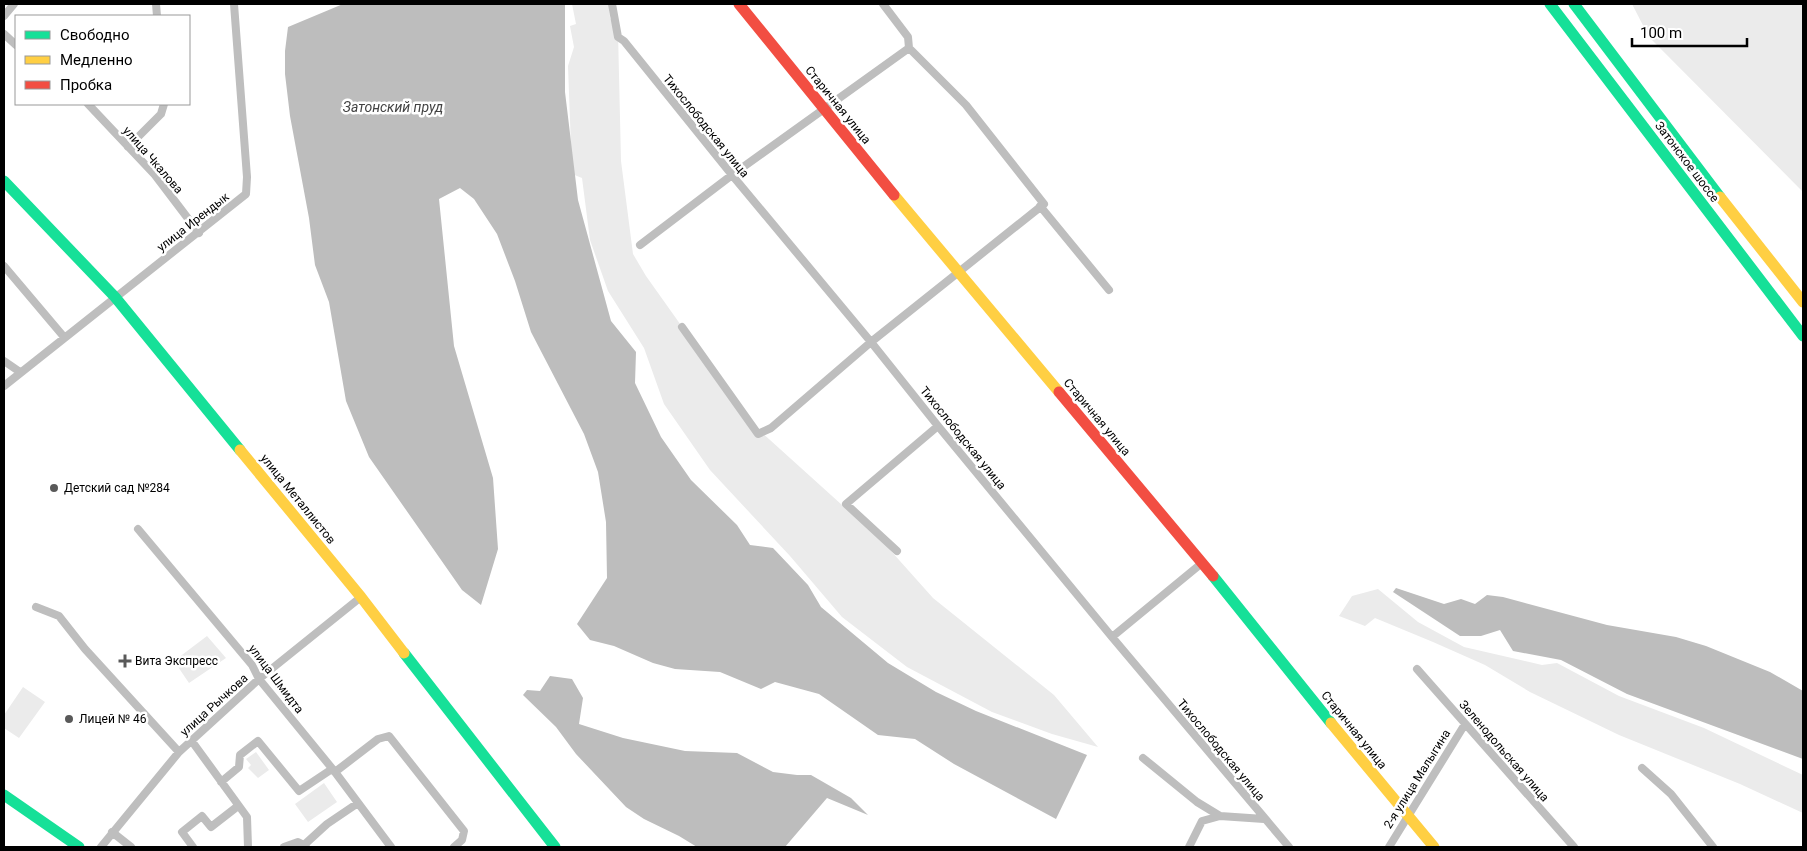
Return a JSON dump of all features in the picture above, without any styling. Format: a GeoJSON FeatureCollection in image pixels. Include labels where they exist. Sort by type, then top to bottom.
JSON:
{"type":"FeatureCollection","features":[{"type":"Feature","properties":{"kind":"street"},"geometry":{"type":"LineString","coordinates":[[4,16],[14,4]]}},
{"type":"Feature","properties":{"kind":"street","name":"улица Ирендык"},"geometry":{"type":"LineString","coordinates":[[4,386],[246,194],[247,177],[234,4]]}},
{"type":"Feature","properties":{"kind":"street","name":"Тихослободская улица"},"geometry":{"type":"LineString","coordinates":[[612,4],[618,37],[624,41],[938,426],[1288,847]]}},
{"type":"Feature","properties":{"kind":"street","name":"Старичная улица"},"geometry":{"type":"LineString","coordinates":[[739,4],[823,109],[1202,563],[1434,847]]}},
{"type":"Feature","properties":{"kind":"street"},"geometry":{"type":"LineString","coordinates":[[883,4],[908,37],[909,48],[966,105],[1109,290]]}},
{"type":"Feature","properties":{"kind":"street","name":"Затонское шоссе"},"geometry":{"type":"LineString","coordinates":[[1550,4],[1803,336]]}},
{"type":"Feature","properties":{"kind":"street","name":"Затонское шоссе"},"geometry":{"type":"LineString","coordinates":[[1574,4],[1669,131],[1803,302]]}},
{"type":"Feature","properties":{"kind":"street"},"geometry":{"type":"LineString","coordinates":[[4,34],[15,43]]}},
{"type":"Feature","properties":{"kind":"street"},"geometry":{"type":"LineString","coordinates":[[640,246],[732,175],[909,48]]}},
{"type":"Feature","properties":{"kind":"street","name":"улица Чкалова"},"geometry":{"type":"LineString","coordinates":[[89,105],[155,175],[199,233]]}},
{"type":"Feature","properties":{"kind":"street"},"geometry":{"type":"LineString","coordinates":[[128,147],[161,114],[164,105]]}},
{"type":"Feature","properties":{"kind":"street","name":"улица Металлистов"},"geometry":{"type":"LineString","coordinates":[[4,181],[115,297],[361,597],[555,847]]}},
{"type":"Feature","properties":{"kind":"street"},"geometry":{"type":"LineString","coordinates":[[682,327],[758,434],[771,428],[871,342],[1042,205]]}},
{"type":"Feature","properties":{"kind":"street"},"geometry":{"type":"LineString","coordinates":[[4,266],[64,337]]}},
{"type":"Feature","properties":{"kind":"street"},"geometry":{"type":"LineString","coordinates":[[4,361],[20,372]]}},
{"type":"Feature","properties":{"kind":"street"},"geometry":{"type":"LineString","coordinates":[[897,551],[846,504],[938,426]]}},
{"type":"Feature","properties":{"kind":"street","name":"улица Шмидта"},"geometry":{"type":"LineString","coordinates":[[138,529],[252,665],[259,679],[334,770],[391,847]]}},
{"type":"Feature","properties":{"kind":"street"},"geometry":{"type":"LineString","coordinates":[[1112,637],[1202,563]]}},
{"type":"Feature","properties":{"kind":"street","name":"улица Рычкова"},"geometry":{"type":"LineString","coordinates":[[101,847],[179,752],[259,679],[361,597]]}},
{"type":"Feature","properties":{"kind":"street"},"geometry":{"type":"LineString","coordinates":[[36,607],[59,616],[85,649],[179,752]]}},
{"type":"Feature","properties":{"kind":"street","name":"Зеленодольская улица"},"geometry":{"type":"LineString","coordinates":[[1417,669],[1574,847]]}},
{"type":"Feature","properties":{"kind":"street","name":"2-я улица Малыгина"},"geometry":{"type":"LineString","coordinates":[[1389,847],[1465,724]]}},
{"type":"Feature","properties":{"kind":"street"},"geometry":{"type":"LineString","coordinates":[[221,782],[239,767],[240,754],[258,741],[300,791],[378,740],[389,736],[464,832],[462,840],[454,847]]}},
{"type":"Feature","properties":{"kind":"street"},"geometry":{"type":"LineString","coordinates":[[192,740],[247,817],[248,847]]}},
{"type":"Feature","properties":{"kind":"street"},"geometry":{"type":"LineString","coordinates":[[1143,758],[1197,802],[1220,816]]}},
{"type":"Feature","properties":{"kind":"street"},"geometry":{"type":"LineString","coordinates":[[1642,768],[1671,794],[1713,847]]}},
{"type":"Feature","properties":{"kind":"street"},"geometry":{"type":"LineString","coordinates":[[4,794],[79,847]]}},
{"type":"Feature","properties":{"kind":"street"},"geometry":{"type":"LineString","coordinates":[[284,847],[298,842],[305,846],[327,824],[358,803]]}},
{"type":"Feature","properties":{"kind":"street"},"geometry":{"type":"LineString","coordinates":[[193,847],[182,832],[202,816],[210,827],[238,806]]}},
{"type":"Feature","properties":{"kind":"street"},"geometry":{"type":"LineString","coordinates":[[1189,847],[1202,821],[1220,816],[1264,819]]}},
{"type":"Feature","properties":{"kind":"street"},"geometry":{"type":"LineString","coordinates":[[112,832],[130,847]]}},
{"type":"Feature","properties":{"kind":"shaded area"},"geometry":{"type":"Polygon","coordinates":[[[572,4],[609,4],[610,18],[618,32],[621,161],[633,254],[646,276],[749,421],[883,542],[933,598],[1054,695],[1098,747],[1052,734],[992,712],[907,667],[842,617],[790,556],[710,470],[664,404],[644,348],[608,291],[590,240],[582,178],[572,174],[568,66],[574,47],[570,26],[576,24],[572,4]]]}},
{"type":"Feature","properties":{"kind":"shaded area"},"geometry":{"type":"Polygon","coordinates":[[[1632,4],[1803,4],[1803,192],[1649,37],[1632,4]]]}},
{"type":"Feature","properties":{"kind":"shaded area"},"geometry":{"type":"Polygon","coordinates":[[[1378,589],[1418,622],[1464,647],[1542,665],[1557,663],[1619,696],[1704,728],[1803,775],[1803,813],[1740,784],[1619,735],[1530,692],[1485,665],[1433,642],[1375,618],[1365,626],[1339,616],[1352,596],[1378,589]]]}},
{"type":"Feature","properties":{"kind":"shaded area"},"geometry":{"type":"Polygon","coordinates":[[[207,636],[226,658],[189,683],[174,661],[207,636]]]}},
{"type":"Feature","properties":{"kind":"shaded area"},"geometry":{"type":"Polygon","coordinates":[[[23,687],[45,702],[19,738],[4,728],[4,715],[23,687]]]}},
{"type":"Feature","properties":{"kind":"shaded area"},"geometry":{"type":"Polygon","coordinates":[[[256,752],[269,770],[258,778],[248,768],[251,765],[246,759],[256,752]]]}},
{"type":"Feature","properties":{"kind":"shaded area"},"geometry":{"type":"Polygon","coordinates":[[[324,783],[337,802],[308,822],[295,804],[324,783]]]}},
{"type":"Feature","properties":{"kind":"water","name":"Затонский пруд"},"geometry":{"type":"Polygon","coordinates":[[[343,4],[565,4],[565,92],[578,200],[611,321],[636,352],[635,383],[661,437],[691,480],[737,525],[750,545],[773,548],[808,585],[821,607],[888,663],[936,692],[976,711],[1087,755],[1056,819],[954,764],[915,739],[878,735],[819,694],[775,682],[761,689],[720,672],[675,669],[653,663],[614,646],[590,640],[577,624],[607,578],[606,522],[598,472],[584,434],[531,332],[515,281],[497,234],[474,199],[460,188],[439,199],[454,346],[493,478],[498,549],[481,605],[462,590],[369,457],[346,401],[329,302],[315,265],[309,218],[290,116],[285,74],[285,51],[288,27],[343,4]]]}},
{"type":"Feature","properties":{"kind":"water"},"geometry":{"type":"Polygon","coordinates":[[[1396,588],[1444,604],[1461,599],[1475,604],[1487,595],[1503,597],[1607,625],[1676,637],[1706,646],[1770,672],[1803,691],[1803,759],[1627,694],[1561,660],[1513,651],[1500,630],[1481,636],[1460,636],[1393,592],[1396,588]]]}},
{"type":"Feature","properties":{"kind":"water"},"geometry":{"type":"Polygon","coordinates":[[[550,676],[572,679],[583,698],[579,724],[623,738],[685,751],[737,753],[773,772],[811,775],[851,798],[868,815],[827,798],[785,847],[697,847],[644,819],[626,807],[576,754],[556,727],[523,695],[527,690],[540,691],[550,676]]]}},
{"type":"Feature","properties":{"kind":"traffic: fast"},"geometry":{"type":"LineString","coordinates":[[1550,4],[1803,336]]}},
{"type":"Feature","properties":{"kind":"traffic: fast"},"geometry":{"type":"LineString","coordinates":[[1574,4],[1720,197]]}},
{"type":"Feature","properties":{"kind":"traffic: fast"},"geometry":{"type":"LineString","coordinates":[[4,181],[115,297],[240,450]]}},
{"type":"Feature","properties":{"kind":"traffic: fast"},"geometry":{"type":"LineString","coordinates":[[1213,576],[1331,723]]}},
{"type":"Feature","properties":{"kind":"traffic: fast"},"geometry":{"type":"LineString","coordinates":[[404,653],[555,847]]}},
{"type":"Feature","properties":{"kind":"traffic: fast"},"geometry":{"type":"LineString","coordinates":[[4,795],[79,847]]}},
{"type":"Feature","properties":{"kind":"traffic: slow"},"geometry":{"type":"LineString","coordinates":[[894,195],[1059,392]]}},
{"type":"Feature","properties":{"kind":"traffic: slow"},"geometry":{"type":"LineString","coordinates":[[1720,197],[1803,302]]}},
{"type":"Feature","properties":{"kind":"traffic: slow"},"geometry":{"type":"LineString","coordinates":[[240,450],[361,597],[404,653]]}},
{"type":"Feature","properties":{"kind":"traffic: slow"},"geometry":{"type":"LineString","coordinates":[[1331,723],[1434,847]]}},
{"type":"Feature","properties":{"kind":"traffic: jam"},"geometry":{"type":"LineString","coordinates":[[739,4],[894,195]]}},
{"type":"Feature","properties":{"kind":"traffic: jam"},"geometry":{"type":"LineString","coordinates":[[1059,392],[1213,576]]}},
{"type":"Feature","properties":{"kind":"place","name":"Детский сад №284"},"geometry":{"type":"Point","coordinates":[54,488]}},
{"type":"Feature","properties":{"kind":"place","name":"Вита Экспресс"},"geometry":{"type":"Point","coordinates":[125,661]}},
{"type":"Feature","properties":{"kind":"place","name":"Лицей № 46"},"geometry":{"type":"Point","coordinates":[69,719]}}]}
